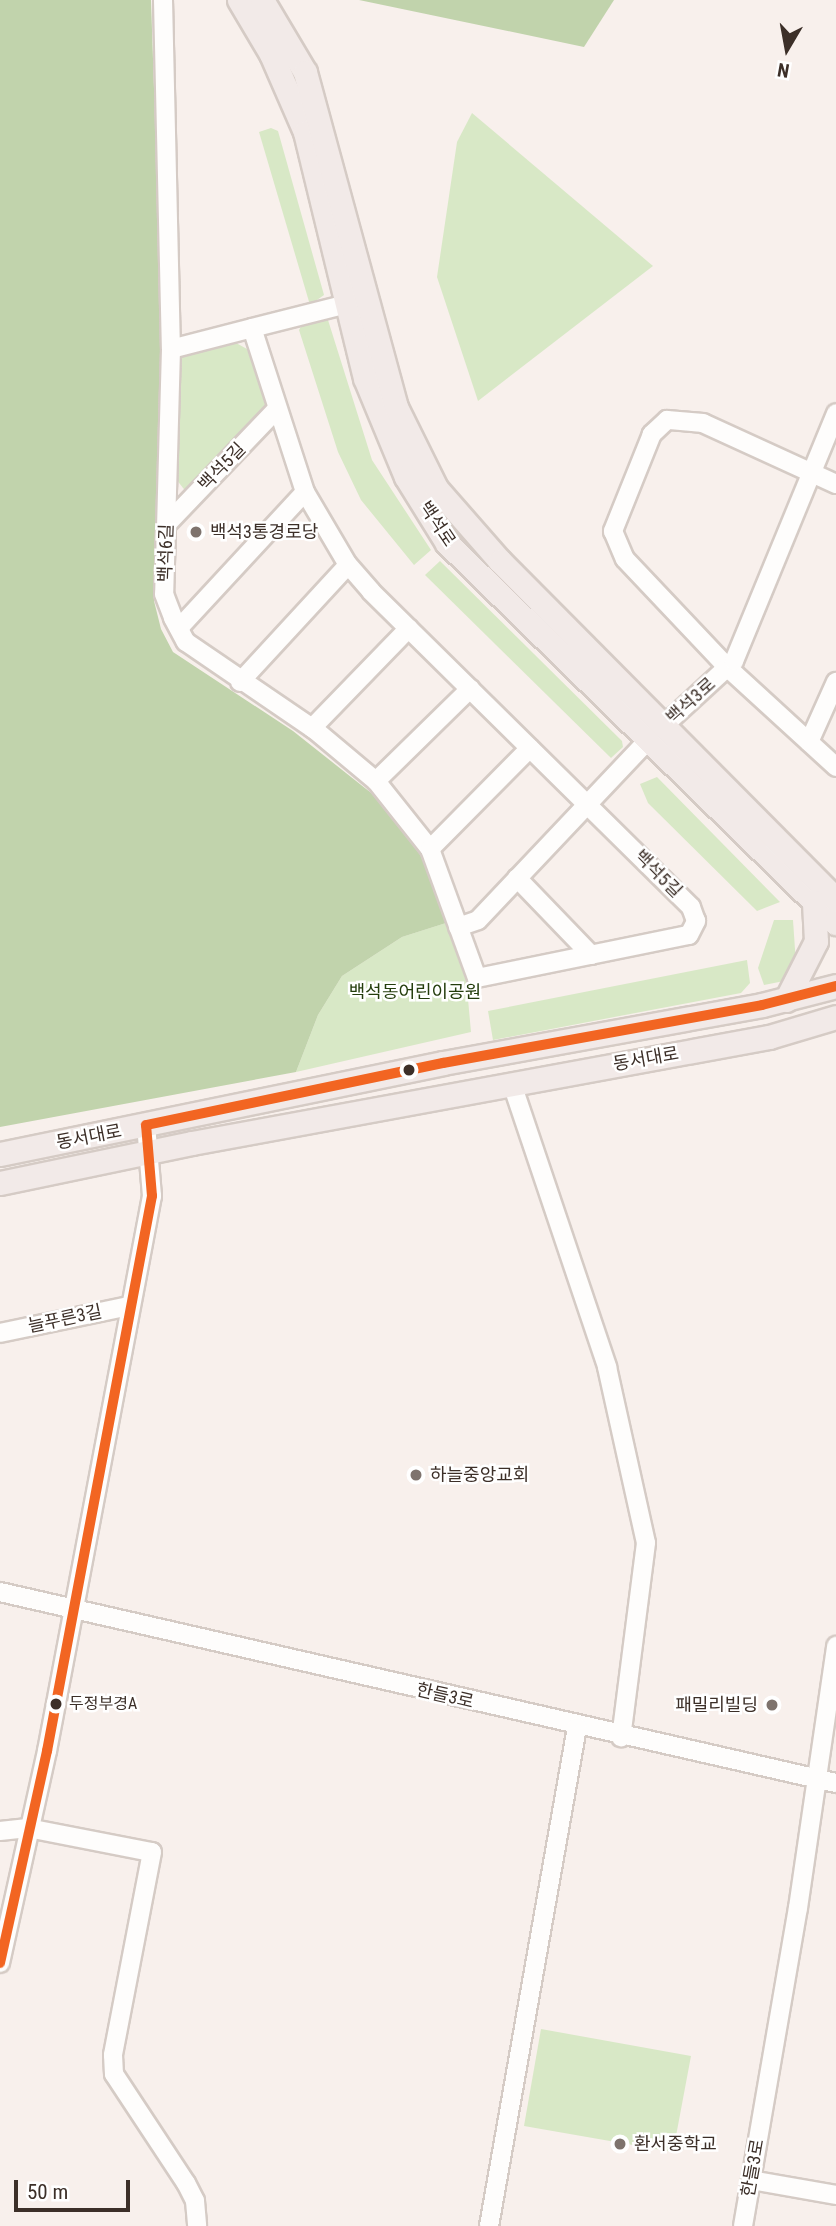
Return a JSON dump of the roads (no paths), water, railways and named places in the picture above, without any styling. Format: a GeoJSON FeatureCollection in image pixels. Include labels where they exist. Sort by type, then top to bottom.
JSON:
{"type":"FeatureCollection","features":[{"type":"Feature","properties":{"kind":"main road","name":"백석로"},"geometry":{"type":"LineString","coordinates":[[239,0],[271,54],[305,132],[365,378],[396,452],[447,542],[647,741],[825,900]]}},
{"type":"Feature","properties":{"kind":"main road","name":"백석로"},"geometry":{"type":"LineString","coordinates":[[262,0],[304,72],[396,407],[420,461],[460,520],[664,725],[825,900],[836,923]]}},
{"type":"Feature","properties":{"kind":"main road"},"geometry":{"type":"LineString","coordinates":[[786,1000],[816,941],[825,900]]}},
{"type":"Feature","properties":{"kind":"main road","name":"동서대로"},"geometry":{"type":"LineString","coordinates":[[0,1154],[443,1063],[786,1000],[836,986]]}},
{"type":"Feature","properties":{"kind":"main road","name":"동서대로"},"geometry":{"type":"LineString","coordinates":[[0,1183],[769,1037],[836,1017]]}},
{"type":"Feature","properties":{"kind":"street","name":"백석6길"},"geometry":{"type":"LineString","coordinates":[[163,0],[171,349],[164,594],[186,642],[240,682],[312,728],[376,781],[430,849],[477,978]]}},
{"type":"Feature","properties":{"kind":"street"},"geometry":{"type":"LineString","coordinates":[[171,349],[347,304]]}},
{"type":"Feature","properties":{"kind":"street","name":"백석5길"},"geometry":{"type":"LineString","coordinates":[[252,328],[276,410],[305,492],[348,565],[691,907],[696,921],[690,935],[477,978]]}},
{"type":"Feature","properties":{"kind":"street","name":"백석5길"},"geometry":{"type":"LineString","coordinates":[[167,524],[276,410]]}},
{"type":"Feature","properties":{"kind":"street","name":"백석3로"},"geometry":{"type":"LineString","coordinates":[[458,927],[478,920],[647,741],[734,661],[836,413]]}},
{"type":"Feature","properties":{"kind":"street"},"geometry":{"type":"LineString","coordinates":[[836,484],[703,423],[667,420],[652,434],[613,531],[614,540],[625,559],[727,667],[836,767]]}},
{"type":"Feature","properties":{"kind":"street"},"geometry":{"type":"LineString","coordinates":[[178,628],[305,492]]}},
{"type":"Feature","properties":{"kind":"street"},"geometry":{"type":"LineString","coordinates":[[240,682],[348,565]]}},
{"type":"Feature","properties":{"kind":"street"},"geometry":{"type":"LineString","coordinates":[[312,728],[409,628]]}},
{"type":"Feature","properties":{"kind":"street"},"geometry":{"type":"LineString","coordinates":[[808,742],[836,682]]}},
{"type":"Feature","properties":{"kind":"street"},"geometry":{"type":"LineString","coordinates":[[376,781],[470,689]]}},
{"type":"Feature","properties":{"kind":"street"},"geometry":{"type":"LineString","coordinates":[[430,849],[530,748]]}},
{"type":"Feature","properties":{"kind":"street"},"geometry":{"type":"LineString","coordinates":[[517,878],[591,955]]}},
{"type":"Feature","properties":{"kind":"street"},"geometry":{"type":"LineString","coordinates":[[512,1084],[607,1367],[646,1542],[621,1737]]}},
{"type":"Feature","properties":{"kind":"street"},"geometry":{"type":"LineString","coordinates":[[0,1963],[74,1609],[129,1306],[152,1196],[146,1125]]}},
{"type":"Feature","properties":{"kind":"street","name":"늘푸른3길"},"geometry":{"type":"LineString","coordinates":[[0,1332],[129,1306]]}},
{"type":"Feature","properties":{"kind":"street","name":"한들3로"},"geometry":{"type":"LineString","coordinates":[[0,1592],[577,1727],[836,1783]]}},
{"type":"Feature","properties":{"kind":"street","name":"한들3로"},"geometry":{"type":"LineString","coordinates":[[743,2226],[817,1779],[836,1646]]}},
{"type":"Feature","properties":{"kind":"street"},"geometry":{"type":"LineString","coordinates":[[489,2226],[577,1727]]}},
{"type":"Feature","properties":{"kind":"street"},"geometry":{"type":"LineString","coordinates":[[0,1831],[28,1828],[152,1852],[113,2056],[114,2074],[186,2183],[195,2201],[197,2226]]}},
{"type":"Feature","properties":{"kind":"street"},"geometry":{"type":"LineString","coordinates":[[751,2180],[836,2195]]}},
{"type":"Feature","properties":{"kind":"place","name":"백석3통경로당"},"geometry":{"type":"Point","coordinates":[196,532]}},
{"type":"Feature","properties":{"kind":"place","name":"하늘중앙교회"},"geometry":{"type":"Point","coordinates":[416,1475]}},
{"type":"Feature","properties":{"kind":"place","name":"두정부경A"},"geometry":{"type":"Point","coordinates":[56,1704]}},
{"type":"Feature","properties":{"kind":"place","name":"패밀리빌딩"},"geometry":{"type":"Point","coordinates":[772,1705]}},
{"type":"Feature","properties":{"kind":"place","name":"환서중학교"},"geometry":{"type":"Point","coordinates":[620,2144]}},
{"type":"Feature","properties":{"kind":"park label","name":"백석동어린이공원"},"geometry":{"type":"Point","coordinates":[415,992]}}]}
